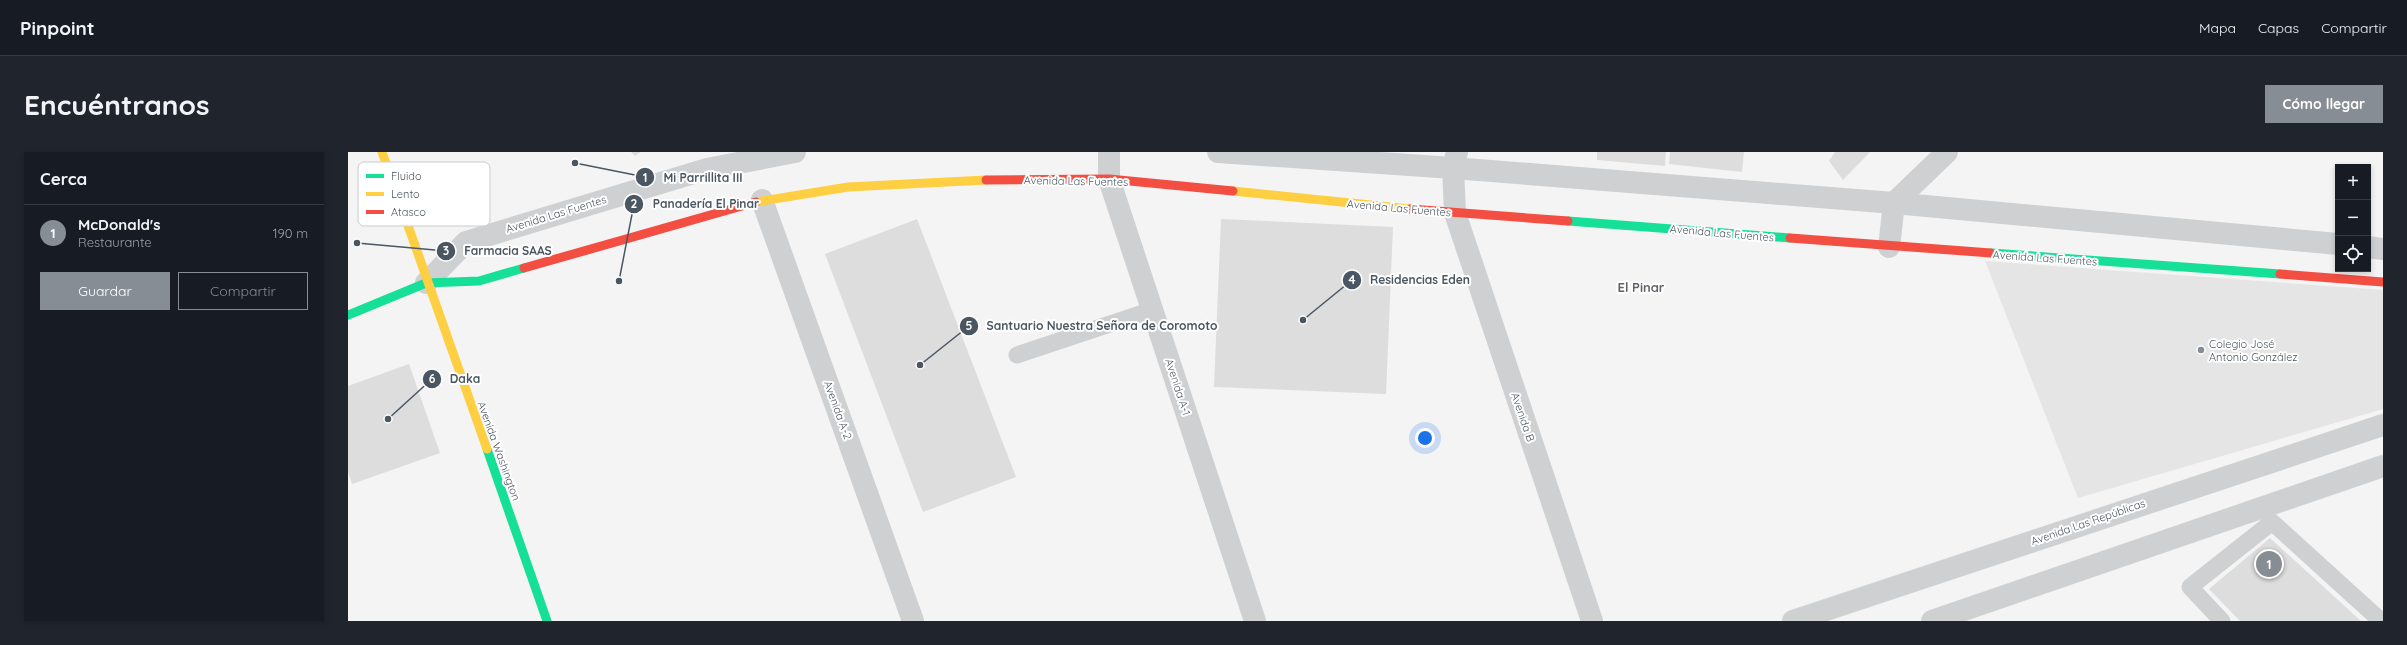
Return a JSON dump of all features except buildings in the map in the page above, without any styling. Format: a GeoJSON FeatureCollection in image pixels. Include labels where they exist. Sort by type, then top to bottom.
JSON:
{"type":"FeatureCollection","features":[{"type":"Feature","properties":{"kind":"street","name":"Avenida Washington"},"geometry":{"type":"LineString","coordinates":[[382,152],[385,162]]}},
{"type":"Feature","properties":{"kind":"street"},"geometry":{"type":"LineString","coordinates":[[707,168],[731,152]]}},
{"type":"Feature","properties":{"kind":"street","name":"Avenida Las Fuentes"},"geometry":{"type":"LineString","coordinates":[[426,283],[466,242],[707,168],[795,152]]}},
{"type":"Feature","properties":{"kind":"street","name":"Avenida A-1"},"geometry":{"type":"LineString","coordinates":[[1109,152],[1109,179],[1255,621]]}},
{"type":"Feature","properties":{"kind":"street"},"geometry":{"type":"LineString","coordinates":[[1218,152],[1455,160],[1894,203],[2335,244]]}},
{"type":"Feature","properties":{"kind":"street"},"geometry":{"type":"LineString","coordinates":[[1889,247],[1894,203],[1947,152]]}},
{"type":"Feature","properties":{"kind":"street","name":"Avenida B"},"geometry":{"type":"LineString","coordinates":[[1455,160],[1455,213],[1592,621]]}},
{"type":"Feature","properties":{"kind":"street","name":"Avenida Las Fuentes"},"geometry":{"type":"LineString","coordinates":[[348,315],[426,283],[479,281],[762,200],[848,187],[952,180],[1109,179],[1455,213],[1889,247],[2383,282]]}},
{"type":"Feature","properties":{"kind":"street","name":"Avenida A-2"},"geometry":{"type":"LineString","coordinates":[[762,200],[913,621]]}},
{"type":"Feature","properties":{"kind":"street","name":"Avenida Washington"},"geometry":{"type":"LineString","coordinates":[[407,226],[547,621]]}},
{"type":"Feature","properties":{"kind":"street"},"geometry":{"type":"LineString","coordinates":[[2371,247],[2383,249]]}},
{"type":"Feature","properties":{"kind":"street","name":"Avenida Las Repúblicas"},"geometry":{"type":"LineString","coordinates":[[1794,621],[2383,425]]}},
{"type":"Feature","properties":{"kind":"street"},"geometry":{"type":"LineString","coordinates":[[1932,621],[2383,466]]}},
{"type":"Feature","properties":{"kind":"lane"},"geometry":{"type":"LineString","coordinates":[[1017,355],[1152,310]]}},
{"type":"Feature","properties":{"kind":"lane"},"geometry":{"type":"LineString","coordinates":[[2222,621],[2190,587],[2272,522],[2381,621]]}},
{"type":"Feature","properties":{"kind":"shaded area","name":"Colegio José Antonio González"},"geometry":{"type":"Polygon","coordinates":[[[1985,261],[2383,290],[2383,409],[2078,498],[1985,261]]]}},
{"type":"Feature","properties":{"kind":"traffic: fast"},"geometry":{"type":"LineString","coordinates":[[1568,221],[1790,238]]}},
{"type":"Feature","properties":{"kind":"traffic: fast"},"geometry":{"type":"LineString","coordinates":[[1991,253],[2280,274]]}},
{"type":"Feature","properties":{"kind":"traffic: fast"},"geometry":{"type":"LineString","coordinates":[[348,315],[426,283],[479,281],[524,268]]}},
{"type":"Feature","properties":{"kind":"traffic: fast"},"geometry":{"type":"LineString","coordinates":[[487,449],[547,621]]}},
{"type":"Feature","properties":{"kind":"traffic: slow"},"geometry":{"type":"LineString","coordinates":[[382,152],[386,162]]}},
{"type":"Feature","properties":{"kind":"traffic: slow"},"geometry":{"type":"LineString","coordinates":[[756,202],[848,187],[986,180]]}},
{"type":"Feature","properties":{"kind":"traffic: slow"},"geometry":{"type":"LineString","coordinates":[[1233,191],[1410,209]]}},
{"type":"Feature","properties":{"kind":"traffic: slow"},"geometry":{"type":"LineString","coordinates":[[408,226],[487,449]]}},
{"type":"Feature","properties":{"kind":"traffic: jam"},"geometry":{"type":"LineString","coordinates":[[986,180],[1109,179],[1233,191]]}},
{"type":"Feature","properties":{"kind":"traffic: jam"},"geometry":{"type":"LineString","coordinates":[[524,268],[756,202]]}},
{"type":"Feature","properties":{"kind":"traffic: jam"},"geometry":{"type":"LineString","coordinates":[[1410,209],[1568,221]]}},
{"type":"Feature","properties":{"kind":"traffic: jam"},"geometry":{"type":"LineString","coordinates":[[1790,238],[1991,253]]}},
{"type":"Feature","properties":{"kind":"traffic: jam"},"geometry":{"type":"LineString","coordinates":[[2280,274],[2383,282]]}},
{"type":"Feature","properties":{"kind":"place","name":"Mi Parrillita III"},"geometry":{"type":"Point","coordinates":[575,163]}},
{"type":"Feature","properties":{"kind":"place","name":"Farmacia SAAS"},"geometry":{"type":"Point","coordinates":[357,243]}},
{"type":"Feature","properties":{"kind":"place","name":"Panadería El Pinar"},"geometry":{"type":"Point","coordinates":[619,281]}},
{"type":"Feature","properties":{"kind":"place","name":"Residencias Eden"},"geometry":{"type":"Point","coordinates":[1303,320]}},
{"type":"Feature","properties":{"kind":"place","name":"Colegio José Antonio González"},"geometry":{"type":"Point","coordinates":[2201,350]}},
{"type":"Feature","properties":{"kind":"place","name":"Santuario Nuestra Señora de Coromoto"},"geometry":{"type":"Point","coordinates":[920,365]}},
{"type":"Feature","properties":{"kind":"place","name":"Daka"},"geometry":{"type":"Point","coordinates":[388,419]}},
{"type":"Feature","properties":{"kind":"place","name":"McDonald's"},"geometry":{"type":"Point","coordinates":[2269,564]}},
{"type":"Feature","properties":{"kind":"district","name":"El Pinar"},"geometry":{"type":"Point","coordinates":[1641,287]}}]}
